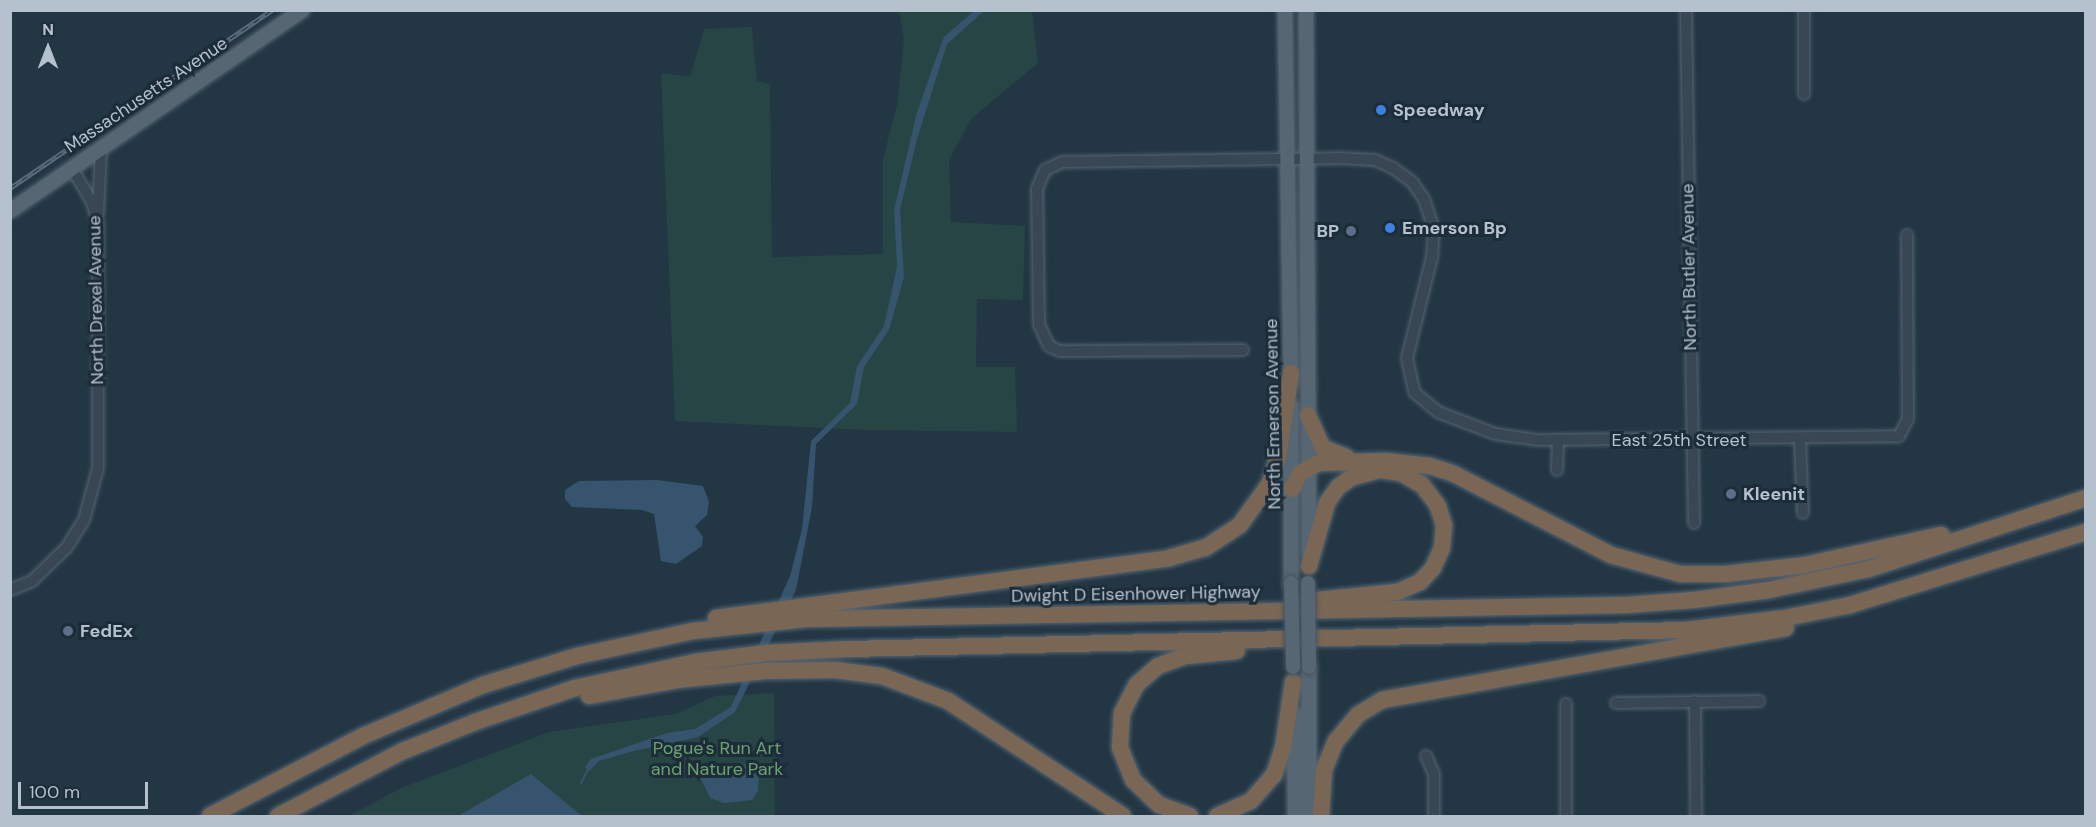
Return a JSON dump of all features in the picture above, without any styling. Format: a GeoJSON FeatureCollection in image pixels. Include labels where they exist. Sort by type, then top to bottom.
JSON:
{"type":"FeatureCollection","features":[{"type":"Feature","properties":{"kind":"highway"},"geometry":{"type":"LineString","coordinates":[[210,816],[423,709],[507,677],[613,647],[818,602],[1169,558],[1205,548],[1240,525],[1270,483],[1278,457],[1291,373]]}},
{"type":"Feature","properties":{"kind":"highway"},"geometry":{"type":"LineString","coordinates":[[1308,415],[1323,448],[1356,460]]}},
{"type":"Feature","properties":{"kind":"highway"},"geometry":{"type":"LineString","coordinates":[[1292,489],[1308,466],[1356,460],[1408,462],[1448,471],[1603,552],[1644,567],[1680,574],[1726,574],[1821,562],[2068,504]]}},
{"type":"Feature","properties":{"kind":"highway"},"geometry":{"type":"LineString","coordinates":[[1176,613],[1409,588],[1430,573],[1440,556],[1444,532],[1438,506],[1422,485],[1401,473],[1372,471],[1352,477],[1334,492],[1324,508],[1309,575]]}},
{"type":"Feature","properties":{"kind":"highway","name":"Dwight D Eisenhower Highway"},"geometry":{"type":"LineString","coordinates":[[751,617],[808,619],[1176,613],[1615,605],[1694,600],[1769,590],[1869,569],[2085,498]]}},
{"type":"Feature","properties":{"kind":"highway"},"geometry":{"type":"LineString","coordinates":[[1320,816],[1324,770],[1335,741],[1359,714],[1382,700],[1758,635],[2085,532]]}},
{"type":"Feature","properties":{"kind":"highway"},"geometry":{"type":"LineString","coordinates":[[278,816],[403,751],[475,722],[590,684],[731,657],[793,651],[1686,630],[1785,618],[1888,595]]}},
{"type":"Feature","properties":{"kind":"highway"},"geometry":{"type":"LineString","coordinates":[[1190,816],[1154,801],[1137,784],[1125,765],[1120,724],[1126,701],[1140,681],[1158,666],[1186,656],[1346,639]]}},
{"type":"Feature","properties":{"kind":"highway"},"geometry":{"type":"LineString","coordinates":[[475,722],[641,685],[723,675],[782,671],[864,673],[931,693],[976,718],[1123,816]]}},
{"type":"Feature","properties":{"kind":"highway"},"geometry":{"type":"LineString","coordinates":[[1217,816],[1251,801],[1274,776],[1283,748],[1293,675]]}},
{"type":"Feature","properties":{"kind":"main road","name":"Massachusetts Avenue"},"geometry":{"type":"LineString","coordinates":[[10,211],[303,10]]}},
{"type":"Feature","properties":{"kind":"main road","name":"North Emerson Avenue"},"geometry":{"type":"LineString","coordinates":[[1285,10],[1297,159],[1308,415],[1309,816]]}},
{"type":"Feature","properties":{"kind":"main road","name":"North Emerson Avenue"},"geometry":{"type":"LineString","coordinates":[[1295,816],[1291,373],[1297,159],[1305,10]]}},
{"type":"Feature","properties":{"kind":"street","name":"North Butler Avenue"},"geometry":{"type":"LineString","coordinates":[[1686,10],[1694,523]]}},
{"type":"Feature","properties":{"kind":"street"},"geometry":{"type":"LineString","coordinates":[[1804,10],[1804,94]]}},
{"type":"Feature","properties":{"kind":"street"},"geometry":{"type":"LineString","coordinates":[[98,223],[101,148]]}},
{"type":"Feature","properties":{"kind":"street","name":"East 25th Street"},"geometry":{"type":"LineString","coordinates":[[1297,159],[1355,158],[1384,164],[1412,182],[1426,202],[1432,221],[1434,249],[1407,362],[1410,384],[1417,396],[1432,410],[1488,431],[1558,441],[1892,438],[1906,428],[1907,235]]}},
{"type":"Feature","properties":{"kind":"street"},"geometry":{"type":"LineString","coordinates":[[1243,350],[1060,351],[1045,342],[1039,325],[1037,189],[1046,170],[1062,162],[1297,159]]}},
{"type":"Feature","properties":{"kind":"street","name":"North Drexel Avenue"},"geometry":{"type":"LineString","coordinates":[[10,590],[32,581],[51,564],[84,520],[94,493],[99,438],[98,223],[92,202],[72,168]]}},
{"type":"Feature","properties":{"kind":"street"},"geometry":{"type":"LineString","coordinates":[[1800,439],[1803,513]]}},
{"type":"Feature","properties":{"kind":"street"},"geometry":{"type":"LineString","coordinates":[[1557,470],[1558,441]]}},
{"type":"Feature","properties":{"kind":"street"},"geometry":{"type":"LineString","coordinates":[[1695,701],[1696,816]]}},
{"type":"Feature","properties":{"kind":"street"},"geometry":{"type":"LineString","coordinates":[[1616,703],[1759,701]]}},
{"type":"Feature","properties":{"kind":"street"},"geometry":{"type":"LineString","coordinates":[[1566,704],[1566,816]]}},
{"type":"Feature","properties":{"kind":"street"},"geometry":{"type":"LineString","coordinates":[[1426,756],[1434,774],[1434,816]]}},
{"type":"Feature","properties":{"kind":"green space"},"geometry":{"type":"Polygon","coordinates":[[[899,11],[1032,11],[1038,63],[971,119],[949,160],[951,222],[1025,226],[1023,300],[977,299],[976,367],[1015,367],[1017,432],[865,430],[675,421],[661,73],[690,77],[704,29],[752,27],[757,81],[770,84],[772,257],[883,254],[883,159],[897,105],[904,40],[899,11]]]}},
{"type":"Feature","properties":{"kind":"green space","name":"Pogue's Run Art and Nature Park"},"geometry":{"type":"Polygon","coordinates":[[[774,693],[775,816],[349,816],[401,788],[549,732],[676,714],[715,696],[774,693]]]}},
{"type":"Feature","properties":{"kind":"water"},"geometry":{"type":"Polygon","coordinates":[[[974,11],[984,11],[947,44],[917,139],[900,210],[904,277],[889,330],[864,367],[857,404],[816,444],[812,507],[796,590],[735,712],[698,737],[599,761],[589,771],[585,767],[591,759],[667,733],[695,729],[731,707],[790,576],[802,529],[811,441],[850,403],[857,366],[884,326],[897,267],[894,210],[916,116],[932,69],[944,37],[974,11]]]}},
{"type":"Feature","properties":{"kind":"water"},"geometry":{"type":"Polygon","coordinates":[[[657,480],[703,486],[709,502],[707,515],[695,526],[703,537],[702,546],[676,564],[661,561],[654,514],[642,510],[572,507],[565,499],[565,490],[579,481],[657,480]]]}},
{"type":"Feature","properties":{"kind":"water"},"geometry":{"type":"Polygon","coordinates":[[[740,763],[759,772],[758,791],[752,800],[724,803],[710,798],[699,775],[740,763]]]}},
{"type":"Feature","properties":{"kind":"water"},"geometry":{"type":"Polygon","coordinates":[[[531,774],[582,816],[458,816],[531,774]]]}},
{"type":"Feature","properties":{"kind":"waterway"},"geometry":{"type":"LineString","coordinates":[[581,783],[589,767]]}},
{"type":"Feature","properties":{"kind":"railway"},"geometry":{"type":"LineString","coordinates":[[10,188],[272,10]]}},
{"type":"Feature","properties":{"kind":"place","name":"Speedway"},"geometry":{"type":"Point","coordinates":[1381,110]}},
{"type":"Feature","properties":{"kind":"place","name":"Emerson Bp"},"geometry":{"type":"Point","coordinates":[1390,228]}},
{"type":"Feature","properties":{"kind":"place","name":"BP"},"geometry":{"type":"Point","coordinates":[1351,231]}},
{"type":"Feature","properties":{"kind":"place","name":"Kleenit"},"geometry":{"type":"Point","coordinates":[1731,494]}},
{"type":"Feature","properties":{"kind":"place","name":"FedEx"},"geometry":{"type":"Point","coordinates":[68,631]}}]}
